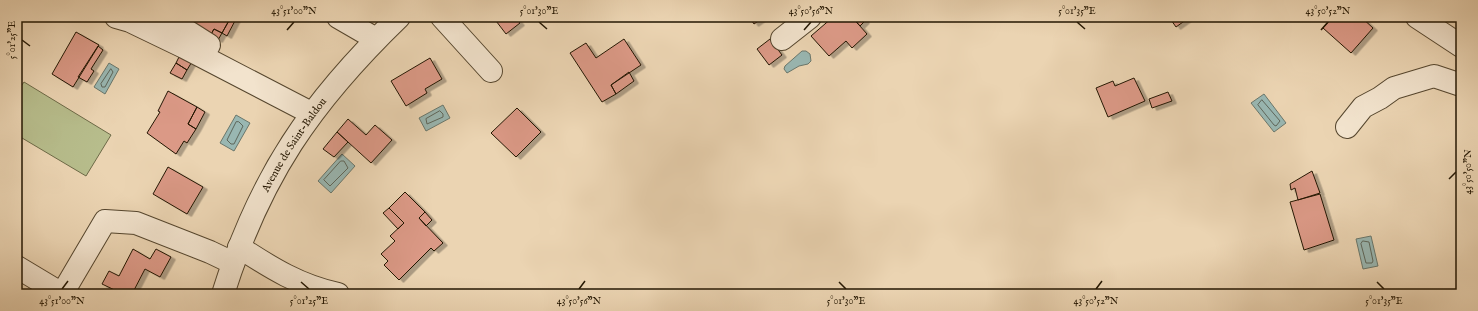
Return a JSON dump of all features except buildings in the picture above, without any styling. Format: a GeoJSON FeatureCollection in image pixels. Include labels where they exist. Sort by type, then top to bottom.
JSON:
{"type":"FeatureCollection","features":[{"type":"Feature","properties":{"kind":"street"},"geometry":{"type":"LineString","coordinates":[[116,17],[130,21],[314,109]]}},
{"type":"Feature","properties":{"kind":"street"},"geometry":{"type":"LineString","coordinates":[[168,17],[168,19],[190,34],[314,109]]}},
{"type":"Feature","properties":{"kind":"street"},"geometry":{"type":"LineString","coordinates":[[338,17],[376,39]]}},
{"type":"Feature","properties":{"kind":"street","name":"Avenue de Saint-Baldou"},"geometry":{"type":"LineString","coordinates":[[223,294],[236,255],[266,186],[286,150],[314,109],[351,65],[399,17]]}},
{"type":"Feature","properties":{"kind":"street"},"geometry":{"type":"LineString","coordinates":[[442,17],[496,66],[460,17]]}},
{"type":"Feature","properties":{"kind":"street"},"geometry":{"type":"LineString","coordinates":[[782,39],[810,17]]}},
{"type":"Feature","properties":{"kind":"street"},"geometry":{"type":"LineString","coordinates":[[1417,17],[1461,46]]}},
{"type":"Feature","properties":{"kind":"street"},"geometry":{"type":"LineString","coordinates":[[1347,127],[1363,107],[1394,88],[1434,76],[1461,85]]}},
{"type":"Feature","properties":{"kind":"street"},"geometry":{"type":"LineString","coordinates":[[17,267],[62,294],[106,221],[136,224],[210,252],[236,255],[320,290],[338,294]]}},
{"type":"Feature","properties":{"kind":"green space"},"geometry":{"type":"Polygon","coordinates":[[[24,82],[111,135],[86,176],[17,135],[17,92],[24,82]]]}},
{"type":"Feature","properties":{"kind":"water"},"geometry":{"type":"Polygon","coordinates":[[[802,51],[806,51],[810,54],[811,61],[808,64],[799,66],[787,73],[784,69],[785,66],[802,51]]]}},
{"type":"Feature","properties":{"kind":"water"},"geometry":{"type":"Polygon","coordinates":[[[109,63],[119,69],[105,94],[94,87],[109,63]]]}},
{"type":"Feature","properties":{"kind":"water"},"geometry":{"type":"Polygon","coordinates":[[[1264,94],[1286,123],[1274,132],[1251,103],[1264,94]]]}},
{"type":"Feature","properties":{"kind":"water"},"geometry":{"type":"Polygon","coordinates":[[[443,105],[450,118],[426,131],[419,118],[443,105]]]}},
{"type":"Feature","properties":{"kind":"water"},"geometry":{"type":"Polygon","coordinates":[[[236,115],[250,123],[234,151],[220,143],[236,115]]]}},
{"type":"Feature","properties":{"kind":"water"},"geometry":{"type":"Polygon","coordinates":[[[342,154],[355,166],[331,193],[318,181],[342,154]]]}},
{"type":"Feature","properties":{"kind":"water"},"geometry":{"type":"Polygon","coordinates":[[[1371,236],[1378,266],[1363,269],[1356,239],[1371,236]]]}}]}
